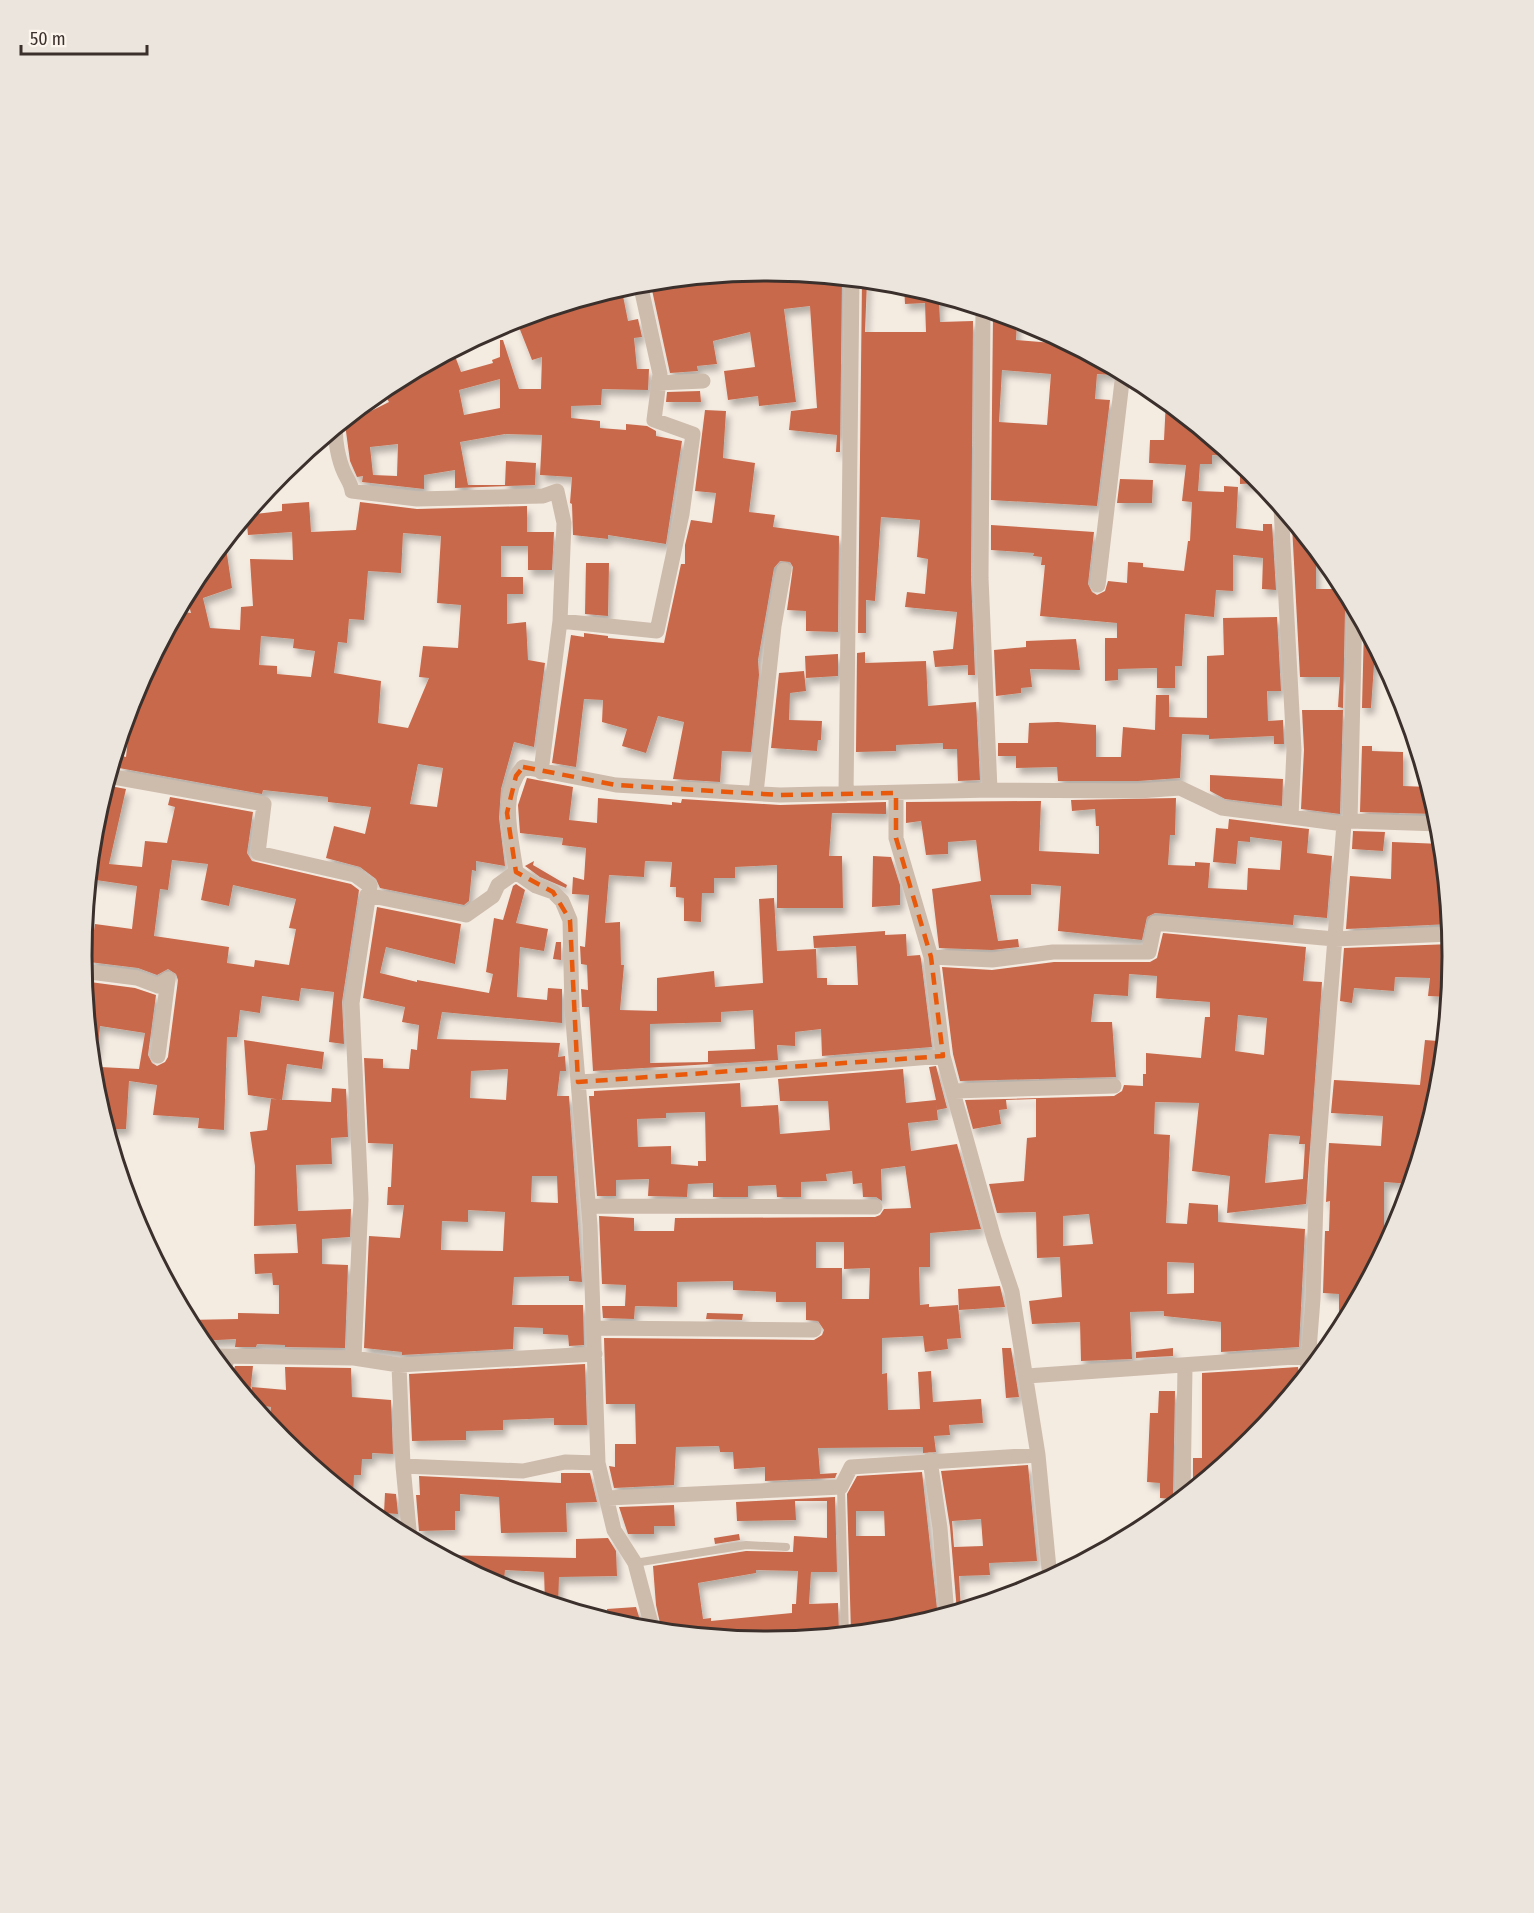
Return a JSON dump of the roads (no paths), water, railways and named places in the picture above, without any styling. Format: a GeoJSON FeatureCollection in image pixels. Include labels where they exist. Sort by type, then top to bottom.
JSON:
{"type":"FeatureCollection","features":[{"type":"Feature","properties":{"kind":"street"},"geometry":{"type":"LineString","coordinates":[[846,794],[852,287]]}},
{"type":"Feature","properties":{"kind":"street"},"geometry":{"type":"LineString","coordinates":[[560,621],[657,631],[682,514],[693,434],[654,420],[659,367],[642,293]]}},
{"type":"Feature","properties":{"kind":"street"},"geometry":{"type":"LineString","coordinates":[[983,317],[981,578],[990,790]]}},
{"type":"Feature","properties":{"kind":"street"},"geometry":{"type":"LineString","coordinates":[[658,383],[704,381]]}},
{"type":"Feature","properties":{"kind":"street"},"geometry":{"type":"LineString","coordinates":[[1098,585],[1122,382]]}},
{"type":"Feature","properties":{"kind":"street"},"geometry":{"type":"LineString","coordinates":[[336,438],[344,472],[351,483],[352,491],[417,499],[543,496],[557,491],[564,523],[560,621],[541,772]]}},
{"type":"Feature","properties":{"kind":"street"},"geometry":{"type":"LineString","coordinates":[[1282,519],[1294,750],[1291,817]]}},
{"type":"Feature","properties":{"kind":"street"},"geometry":{"type":"LineString","coordinates":[[756,793],[774,626],[784,570]]}},
{"type":"Feature","properties":{"kind":"street"},"geometry":{"type":"LineString","coordinates":[[1307,1362],[1313,1299],[1317,1166],[1335,939],[1347,823],[1354,624]]}},
{"type":"Feature","properties":{"kind":"street"},"geometry":{"type":"LineString","coordinates":[[650,1621],[634,1563],[614,1530],[598,1463],[589,1206],[572,1009],[570,920],[562,901],[553,892],[536,886],[516,872],[507,813],[516,776],[523,767],[616,785],[756,793],[1138,791],[1180,788],[1222,808],[1347,823],[1430,824]]}},
{"type":"Feature","properties":{"kind":"street"},"geometry":{"type":"LineString","coordinates":[[116,777],[264,804],[258,853],[355,875],[370,886],[352,1003],[361,1199],[354,1358]]}},
{"type":"Feature","properties":{"kind":"street"},"geometry":{"type":"LineString","coordinates":[[896,793],[896,838],[931,957],[942,1056],[954,1091],[994,1239],[1012,1292],[1038,1455],[1049,1570]]}},
{"type":"Feature","properties":{"kind":"street"},"geometry":{"type":"LineString","coordinates":[[367,895],[466,915],[493,896],[498,885],[516,872]]}},
{"type":"Feature","properties":{"kind":"street"},"geometry":{"type":"LineString","coordinates":[[931,957],[992,960],[1053,952],[1149,952],[1153,945],[1152,928],[1155,923],[1335,939],[1441,934]]}},
{"type":"Feature","properties":{"kind":"street"},"geometry":{"type":"LineString","coordinates":[[92,972],[137,978],[158,986],[168,979],[158,1056]]}},
{"type":"Feature","properties":{"kind":"street"},"geometry":{"type":"LineString","coordinates":[[578,1082],[724,1074],[942,1056]]}},
{"type":"Feature","properties":{"kind":"street"},"geometry":{"type":"LineString","coordinates":[[954,1091],[1114,1086]]}},
{"type":"Feature","properties":{"kind":"street"},"geometry":{"type":"LineString","coordinates":[[589,1206],[875,1208]]}},
{"type":"Feature","properties":{"kind":"street"},"geometry":{"type":"LineString","coordinates":[[594,1328],[814,1330]]}},
{"type":"Feature","properties":{"kind":"street"},"geometry":{"type":"LineString","coordinates":[[222,1355],[354,1358],[399,1365],[595,1354]]}},
{"type":"Feature","properties":{"kind":"street"},"geometry":{"type":"LineString","coordinates":[[1026,1376],[1312,1356]]}},
{"type":"Feature","properties":{"kind":"street"},"geometry":{"type":"LineString","coordinates":[[399,1365],[403,1466],[409,1529]]}},
{"type":"Feature","properties":{"kind":"street"},"geometry":{"type":"LineString","coordinates":[[1183,1488],[1185,1366]]}},
{"type":"Feature","properties":{"kind":"street"},"geometry":{"type":"LineString","coordinates":[[608,1498],[841,1486],[851,1467],[930,1460],[1038,1455]]}},
{"type":"Feature","properties":{"kind":"street"},"geometry":{"type":"LineString","coordinates":[[930,1460],[940,1528],[946,1608]]}},
{"type":"Feature","properties":{"kind":"street"},"geometry":{"type":"LineString","coordinates":[[403,1466],[523,1472],[565,1462],[598,1463]]}},
{"type":"Feature","properties":{"kind":"lane"},"geometry":{"type":"LineString","coordinates":[[229,1365],[231,1355]]}},
{"type":"Feature","properties":{"kind":"lane"},"geometry":{"type":"LineString","coordinates":[[841,1486],[845,1627]]}},
{"type":"Feature","properties":{"kind":"lane"},"geometry":{"type":"LineString","coordinates":[[634,1563],[746,1545],[786,1547]]}}]}
